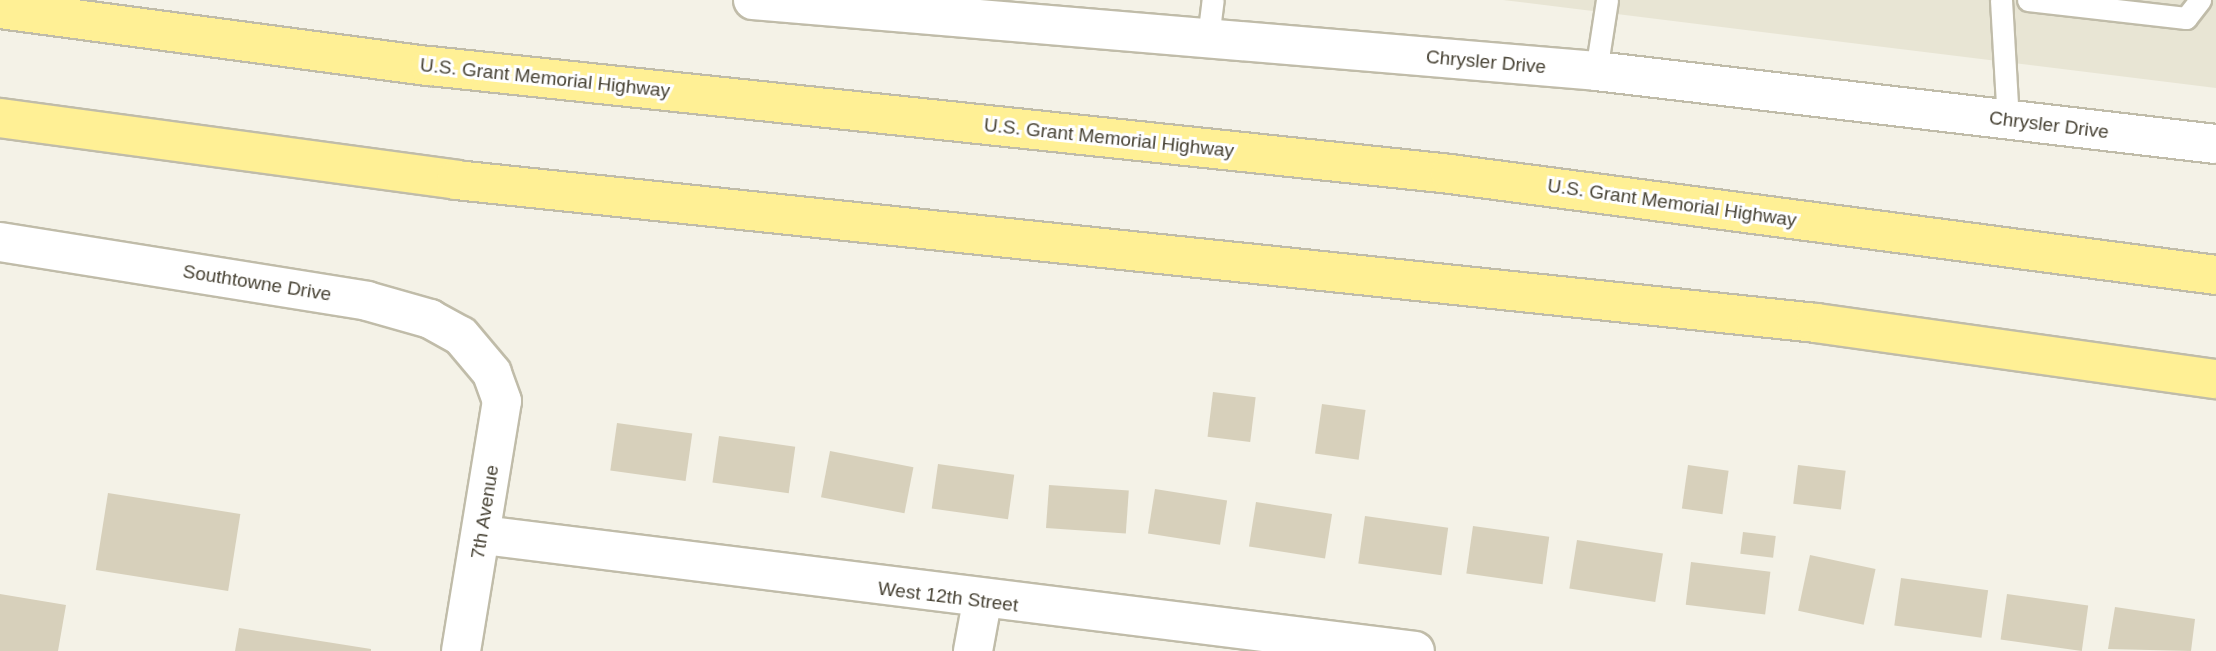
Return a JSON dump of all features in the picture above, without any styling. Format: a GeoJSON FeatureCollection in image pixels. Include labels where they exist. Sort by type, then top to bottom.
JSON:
{"type":"FeatureCollection","features":[{"type":"Feature","properties":{"kind":"main road","name":"U.S. Grant Memorial Highway"},"geometry":{"type":"LineString","coordinates":[[0,9],[443,68],[1450,174],[2216,275]]}},
{"type":"Feature","properties":{"kind":"main road"},"geometry":{"type":"LineString","coordinates":[[0,118],[456,180],[1816,323],[2216,379]]}},
{"type":"Feature","properties":{"kind":"street","name":"Chrysler Drive"},"geometry":{"type":"LineString","coordinates":[[753,0],[1597,71],[2216,144]]}},
{"type":"Feature","properties":{"kind":"street","name":"Southtowne Drive"},"geometry":{"type":"LineString","coordinates":[[0,242],[367,301],[430,319],[461,336],[492,373]]}},
{"type":"Feature","properties":{"kind":"street","name":"7th Avenue"},"geometry":{"type":"LineString","coordinates":[[461,651],[483,535],[502,401],[492,373]]}},
{"type":"Feature","properties":{"kind":"street","name":"West 12th Street"},"geometry":{"type":"LineString","coordinates":[[483,535],[982,602],[1415,651]]}},
{"type":"Feature","properties":{"kind":"street"},"geometry":{"type":"LineString","coordinates":[[973,651],[982,602]]}},
{"type":"Feature","properties":{"kind":"lane"},"geometry":{"type":"LineString","coordinates":[[1208,38],[1213,0]]}},
{"type":"Feature","properties":{"kind":"lane"},"geometry":{"type":"LineString","coordinates":[[1597,71],[1607,0]]}},
{"type":"Feature","properties":{"kind":"lane"},"geometry":{"type":"LineString","coordinates":[[2001,0],[2008,120]]}},
{"type":"Feature","properties":{"kind":"lane"},"geometry":{"type":"LineString","coordinates":[[2028,0],[2186,18],[2200,0]]}},
{"type":"Feature","properties":{"kind":"shaded area"},"geometry":{"type":"Polygon","coordinates":[[[1503,0],[2216,0],[2216,88],[1503,0]]]}},
{"type":"Feature","properties":{"kind":"building"},"geometry":{"type":"Polygon","coordinates":[[[1213,392],[1256,397],[1250,442],[1208,437],[1213,392]]]}},
{"type":"Feature","properties":{"kind":"building"},"geometry":{"type":"Polygon","coordinates":[[[1322,404],[1366,410],[1359,460],[1315,454],[1322,404]]]}},
{"type":"Feature","properties":{"kind":"building"},"geometry":{"type":"Polygon","coordinates":[[[617,423],[692,434],[686,481],[610,471],[617,423]]]}},
{"type":"Feature","properties":{"kind":"building"},"geometry":{"type":"Polygon","coordinates":[[[719,436],[795,447],[789,493],[712,483],[719,436]]]}},
{"type":"Feature","properties":{"kind":"building"},"geometry":{"type":"Polygon","coordinates":[[[830,451],[913,467],[904,513],[821,497],[830,451]]]}},
{"type":"Feature","properties":{"kind":"building"},"geometry":{"type":"Polygon","coordinates":[[[938,464],[1014,475],[1008,519],[932,509],[938,464]]]}},
{"type":"Feature","properties":{"kind":"building"},"geometry":{"type":"Polygon","coordinates":[[[1688,465],[1729,471],[1722,514],[1682,509],[1688,465]]]}},
{"type":"Feature","properties":{"kind":"building"},"geometry":{"type":"Polygon","coordinates":[[[1798,465],[1846,471],[1841,510],[1793,504],[1798,465]]]}},
{"type":"Feature","properties":{"kind":"building"},"geometry":{"type":"Polygon","coordinates":[[[1049,485],[1129,491],[1126,533],[1046,528],[1049,485]]]}},
{"type":"Feature","properties":{"kind":"building"},"geometry":{"type":"Polygon","coordinates":[[[1155,489],[1227,500],[1220,545],[1148,533],[1155,489]]]}},
{"type":"Feature","properties":{"kind":"building"},"geometry":{"type":"Polygon","coordinates":[[[108,493],[240,514],[228,591],[96,570],[108,493]]]}},
{"type":"Feature","properties":{"kind":"building"},"geometry":{"type":"Polygon","coordinates":[[[1256,502],[1332,514],[1325,558],[1249,546],[1256,502]]]}},
{"type":"Feature","properties":{"kind":"building"},"geometry":{"type":"Polygon","coordinates":[[[1365,516],[1448,528],[1442,575],[1358,564],[1365,516]]]}},
{"type":"Feature","properties":{"kind":"building"},"geometry":{"type":"Polygon","coordinates":[[[1473,526],[1549,537],[1543,584],[1466,574],[1473,526]]]}},
{"type":"Feature","properties":{"kind":"building"},"geometry":{"type":"Polygon","coordinates":[[[1743,532],[1776,536],[1773,558],[1740,554],[1743,532]]]}},
{"type":"Feature","properties":{"kind":"building"},"geometry":{"type":"Polygon","coordinates":[[[1577,540],[1663,554],[1655,602],[1569,588],[1577,540]]]}},
{"type":"Feature","properties":{"kind":"building"},"geometry":{"type":"Polygon","coordinates":[[[1810,555],[1876,569],[1864,625],[1798,611],[1810,555]]]}},
{"type":"Feature","properties":{"kind":"building"},"geometry":{"type":"Polygon","coordinates":[[[1691,562],[1770,572],[1765,614],[1686,605],[1691,562]]]}},
{"type":"Feature","properties":{"kind":"building"},"geometry":{"type":"Polygon","coordinates":[[[1901,578],[1988,590],[1981,638],[1894,626],[1901,578]]]}},
{"type":"Feature","properties":{"kind":"building"},"geometry":{"type":"Polygon","coordinates":[[[0,594],[66,605],[58,651],[0,651],[0,594]]]}},
{"type":"Feature","properties":{"kind":"building"},"geometry":{"type":"Polygon","coordinates":[[[2007,594],[2088,605],[2082,651],[2001,640],[2007,594]]]}},
{"type":"Feature","properties":{"kind":"building"},"geometry":{"type":"Polygon","coordinates":[[[2115,607],[2195,619],[2191,651],[2108,649],[2115,607]]]}},
{"type":"Feature","properties":{"kind":"building"},"geometry":{"type":"Polygon","coordinates":[[[239,628],[371,649],[371,651],[235,651],[239,628]]]}}]}
